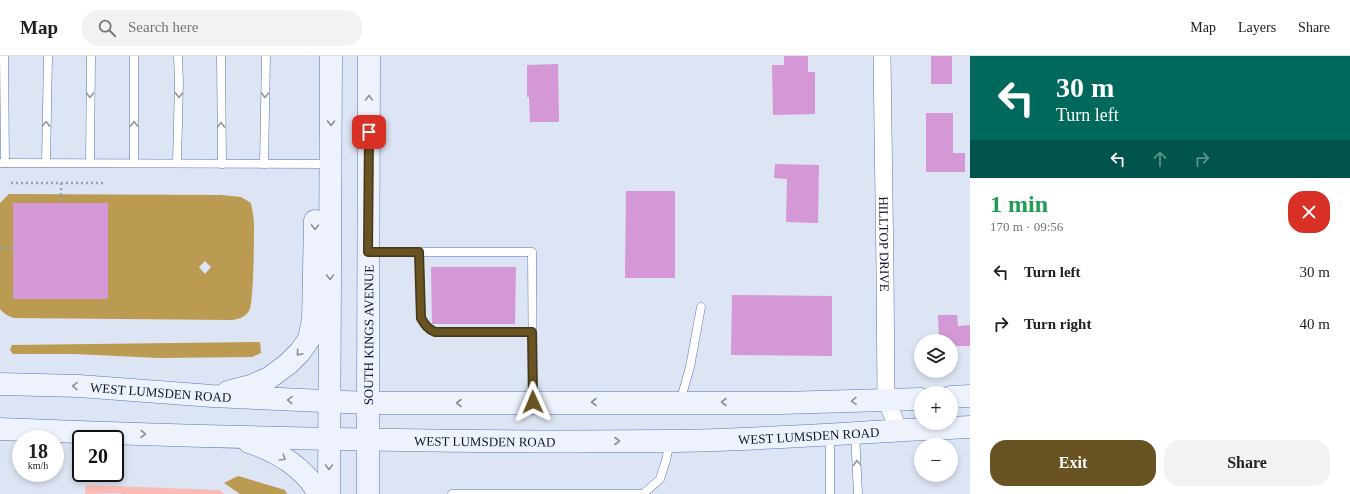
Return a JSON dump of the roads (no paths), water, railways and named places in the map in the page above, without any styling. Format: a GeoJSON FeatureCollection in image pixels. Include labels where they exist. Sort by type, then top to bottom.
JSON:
{"type":"FeatureCollection","features":[{"type":"Feature","properties":{"kind":"main road"},"geometry":{"type":"LineString","coordinates":[[329,494],[331,56]]}},
{"type":"Feature","properties":{"kind":"main road","name":"SOUTH KINGS AVENUE"},"geometry":{"type":"LineString","coordinates":[[368,494],[369,56]]}},
{"type":"Feature","properties":{"kind":"main road"},"geometry":{"type":"LineString","coordinates":[[212,396],[251,386],[269,378],[288,364],[300,352],[309,339],[313,320],[315,191],[330,164]]}},
{"type":"Feature","properties":{"kind":"main road","name":"WEST LUMSDEN ROAD"},"geometry":{"type":"LineString","coordinates":[[0,384],[79,386],[212,396],[368,403],[782,403],[914,399]]}},
{"type":"Feature","properties":{"kind":"main road"},"geometry":{"type":"LineString","coordinates":[[0,391],[24,385]]}},
{"type":"Feature","properties":{"kind":"main road"},"geometry":{"type":"LineString","coordinates":[[958,397],[970,396]]}},
{"type":"Feature","properties":{"kind":"main road","name":"WEST LUMSDEN ROAD"},"geometry":{"type":"LineString","coordinates":[[0,429],[329,440],[670,441],[762,438],[970,427]]}},
{"type":"Feature","properties":{"kind":"main road"},"geometry":{"type":"LineString","coordinates":[[235,437],[262,446],[287,460],[311,481],[319,494]]}},
{"type":"Feature","properties":{"kind":"street","name":"HILLTOP DRIVE"},"geometry":{"type":"LineString","coordinates":[[882,56],[886,400],[899,430]]}},
{"type":"Feature","properties":{"kind":"lane"},"geometry":{"type":"LineString","coordinates":[[4,56],[2,163],[330,164]]}},
{"type":"Feature","properties":{"kind":"lane"},"geometry":{"type":"LineString","coordinates":[[46,163],[48,56]]}},
{"type":"Feature","properties":{"kind":"lane"},"geometry":{"type":"LineString","coordinates":[[90,163],[91,56]]}},
{"type":"Feature","properties":{"kind":"lane"},"geometry":{"type":"LineString","coordinates":[[134,56],[134,163]]}},
{"type":"Feature","properties":{"kind":"lane"},"geometry":{"type":"LineString","coordinates":[[177,163],[179,83],[178,56]]}},
{"type":"Feature","properties":{"kind":"lane"},"geometry":{"type":"LineString","coordinates":[[221,56],[222,164]]}},
{"type":"Feature","properties":{"kind":"lane"},"geometry":{"type":"LineString","coordinates":[[264,164],[266,56]]}},
{"type":"Feature","properties":{"kind":"lane"},"geometry":{"type":"LineString","coordinates":[[368,252],[532,252],[533,402]]}},
{"type":"Feature","properties":{"kind":"lane"},"geometry":{"type":"LineString","coordinates":[[419,252],[421,318],[424,325],[429,330],[435,332],[532,332]]}},
{"type":"Feature","properties":{"kind":"lane"},"geometry":{"type":"LineString","coordinates":[[680,402],[690,366],[701,308]]}},
{"type":"Feature","properties":{"kind":"lane"},"geometry":{"type":"LineString","coordinates":[[855,433],[858,494]]}},
{"type":"Feature","properties":{"kind":"lane"},"geometry":{"type":"LineString","coordinates":[[830,434],[830,494]]}},
{"type":"Feature","properties":{"kind":"lane"},"geometry":{"type":"LineString","coordinates":[[454,494],[643,494],[660,479],[670,441]]}}]}
